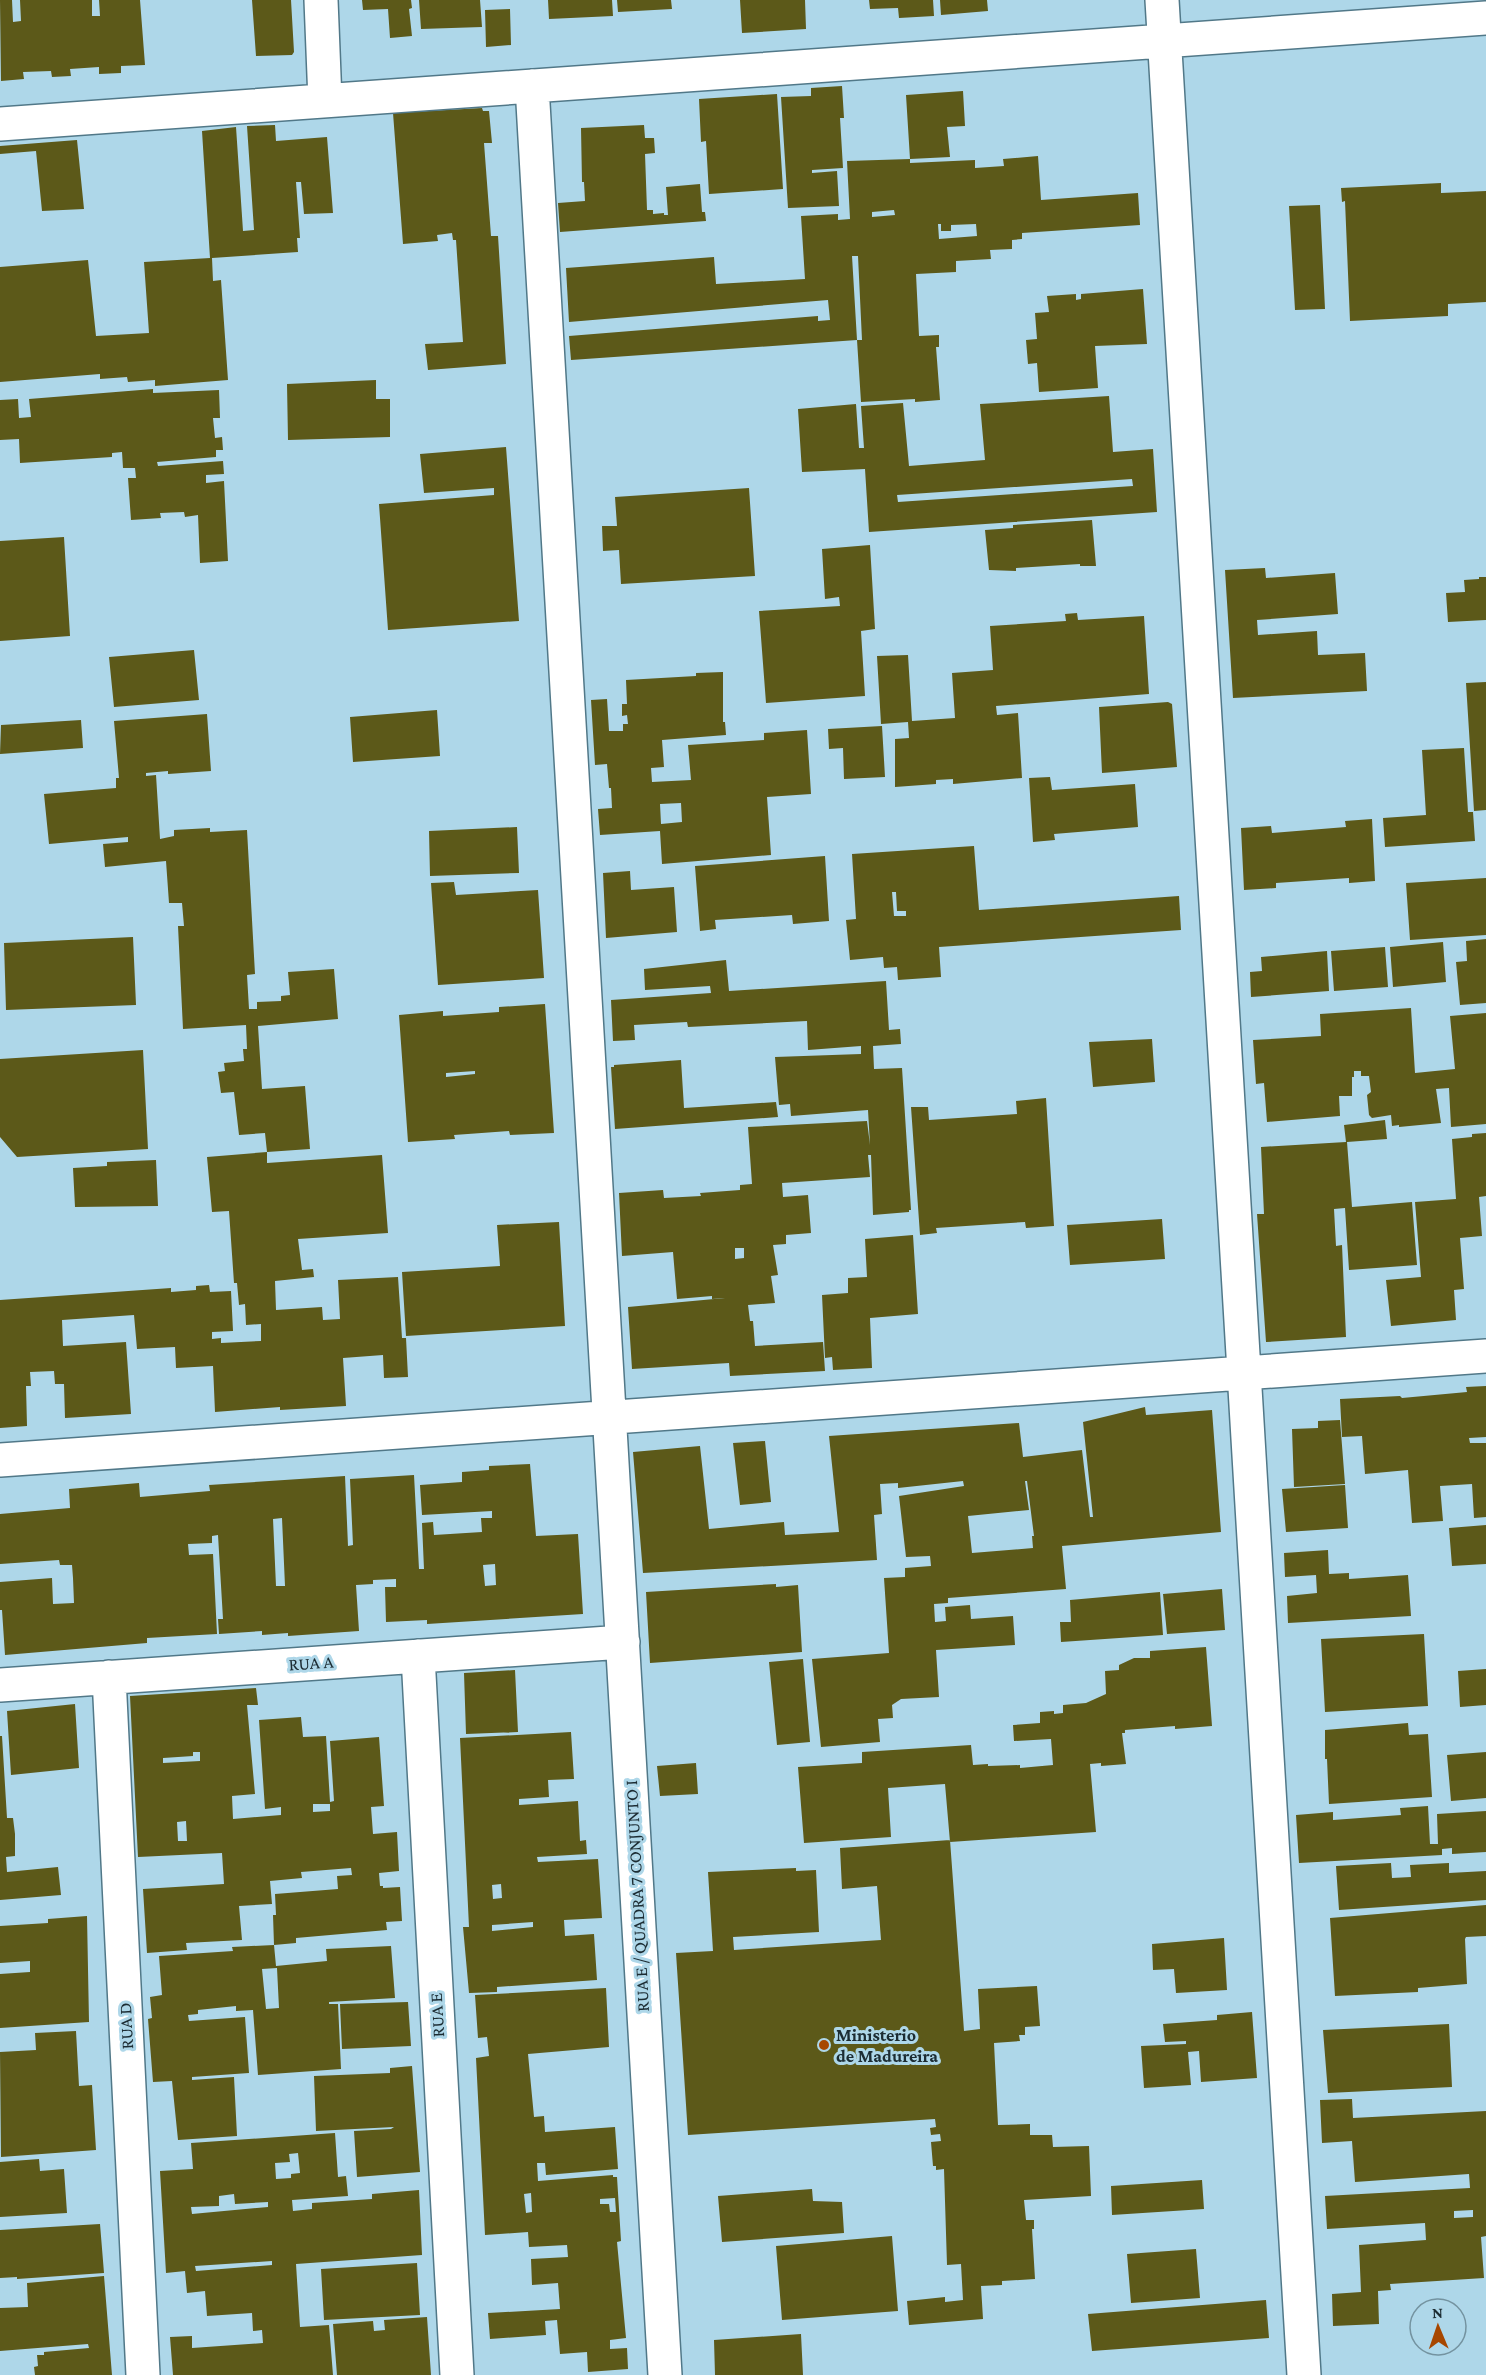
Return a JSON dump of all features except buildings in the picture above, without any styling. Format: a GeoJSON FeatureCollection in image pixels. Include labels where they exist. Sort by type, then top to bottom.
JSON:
{"type":"FeatureCollection","features":[{"type":"Feature","properties":{"kind":"street"},"geometry":{"type":"LineString","coordinates":[[321,0],[326,101]]}},
{"type":"Feature","properties":{"kind":"street"},"geometry":{"type":"LineString","coordinates":[[1162,0],[1304,2375]]}},
{"type":"Feature","properties":{"kind":"street"},"geometry":{"type":"LineString","coordinates":[[0,124],[1486,18]]}},
{"type":"Feature","properties":{"kind":"street","name":"RUA E / QUADRA 7 CONJUNTO I"},"geometry":{"type":"LineString","coordinates":[[532,86],[665,2375]]}},
{"type":"Feature","properties":{"kind":"street"},"geometry":{"type":"LineString","coordinates":[[0,1460],[1486,1356]]}},
{"type":"Feature","properties":{"kind":"street","name":"RUA A"},"geometry":{"type":"LineString","coordinates":[[0,1685],[623,1642]]}},
{"type":"Feature","properties":{"kind":"street","name":"RUA E"},"geometry":{"type":"LineString","coordinates":[[418,1656],[457,2375]]}},
{"type":"Feature","properties":{"kind":"street","name":"RUA D"},"geometry":{"type":"LineString","coordinates":[[109,1677],[143,2375]]}},
{"type":"Feature","properties":{"kind":"place","name":"Ministerio de Madureira"},"geometry":{"type":"Point","coordinates":[824,2045]}}]}
